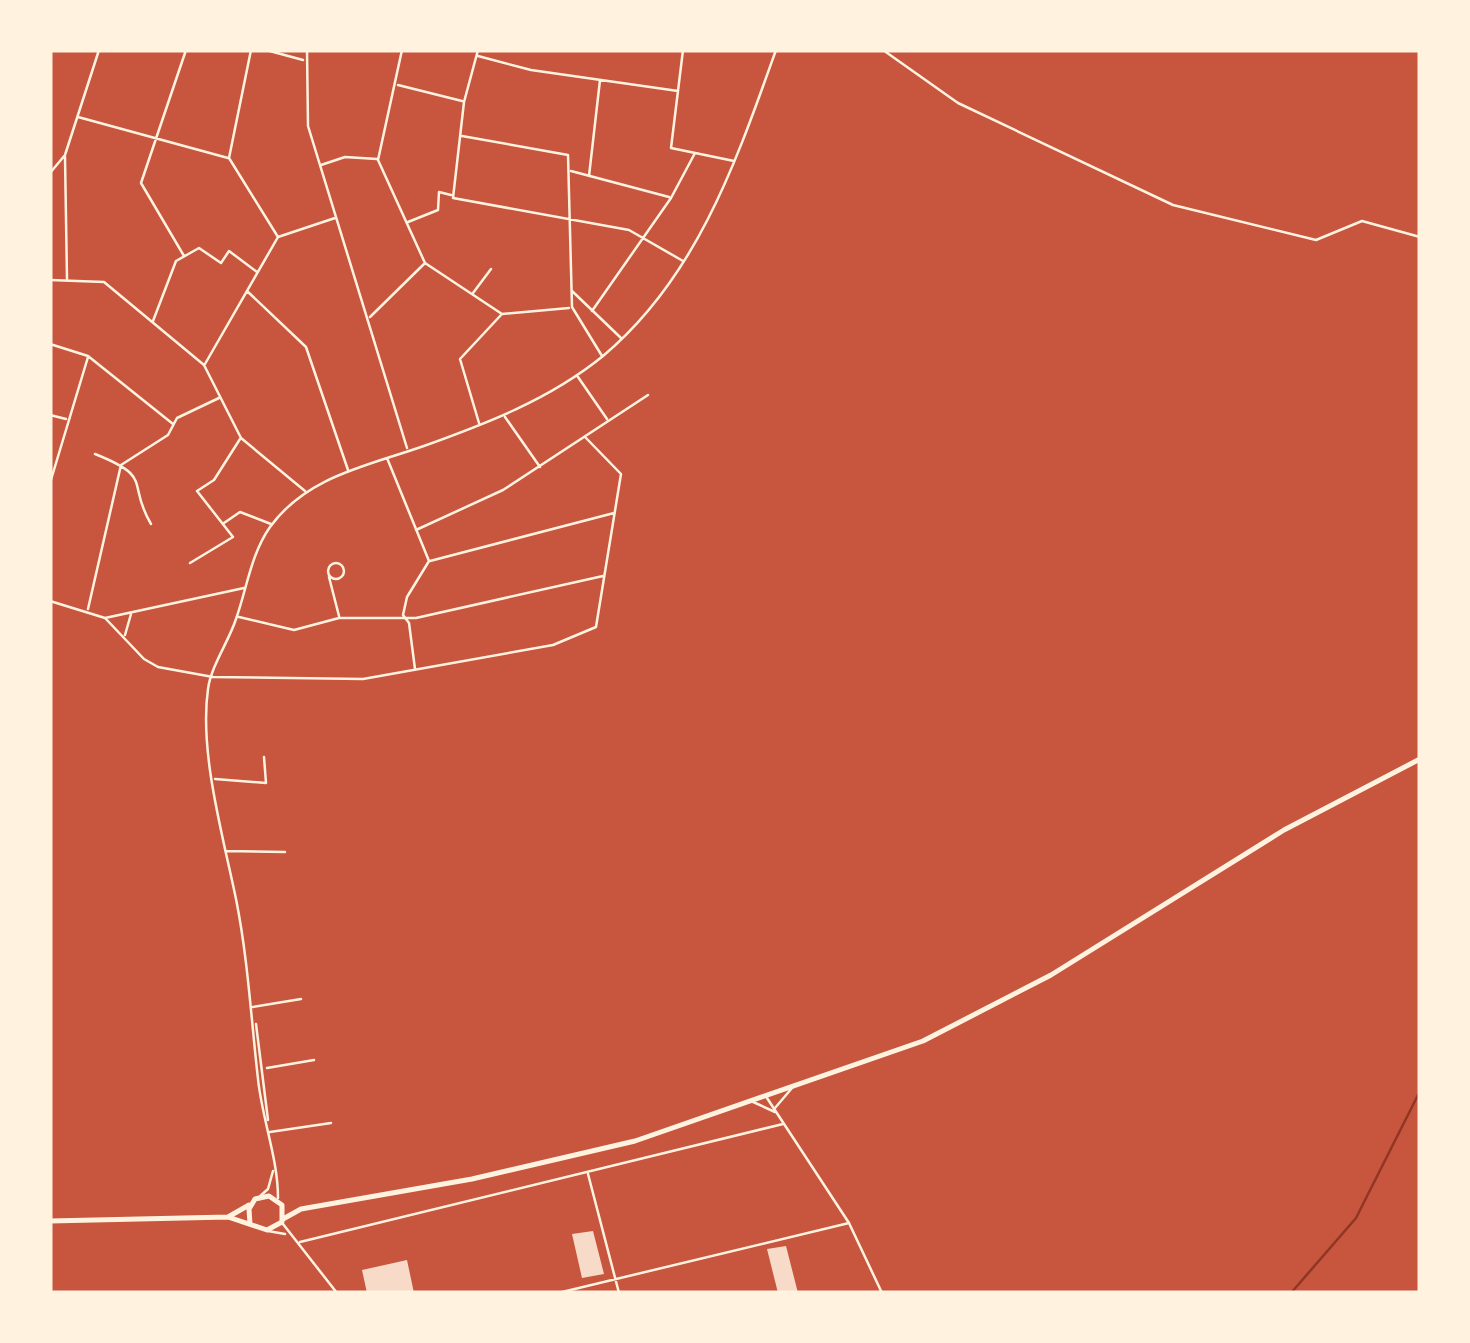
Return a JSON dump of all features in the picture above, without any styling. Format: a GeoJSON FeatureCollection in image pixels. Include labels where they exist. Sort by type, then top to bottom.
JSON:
{"type":"FeatureCollection","features":[{"type":"Feature","properties":{"kind":"main road"},"geometry":{"type":"LineString","coordinates":[[50,1221],[228,1217],[267,1230],[302,1208],[472,1178],[635,1140],[751,1102],[923,1041],[1008,1000],[1284,830],[1420,759]]}},
{"type":"Feature","properties":{"kind":"main road"},"geometry":{"type":"LineString","coordinates":[[228,1217],[255,1200],[302,1208]]}},
{"type":"Feature","properties":{"kind":"main road"},"geometry":{"type":"LineString","coordinates":[[250,1224],[255,1200]]}},
{"type":"Feature","properties":{"kind":"main road"},"geometry":{"type":"LineString","coordinates":[[280,1202],[282,1220]]}},
{"type":"Feature","properties":{"kind":"street"},"geometry":{"type":"LineString","coordinates":[[50,172],[64,155],[99,50]]}},
{"type":"Feature","properties":{"kind":"street"},"geometry":{"type":"LineString","coordinates":[[184,256],[141,183],[186,50]]}},
{"type":"Feature","properties":{"kind":"street"},"geometry":{"type":"LineString","coordinates":[[251,50],[229,158],[278,237]]}},
{"type":"Feature","properties":{"kind":"street"},"geometry":{"type":"LineString","coordinates":[[266,50],[305,61]]}},
{"type":"Feature","properties":{"kind":"street"},"geometry":{"type":"LineString","coordinates":[[307,50],[308,126],[370,317],[408,451]]}},
{"type":"Feature","properties":{"kind":"street"},"geometry":{"type":"LineString","coordinates":[[402,50],[378,160],[425,263],[502,314],[572,308]]}},
{"type":"Feature","properties":{"kind":"street"},"geometry":{"type":"LineString","coordinates":[[683,50],[671,148],[736,161]]}},
{"type":"Feature","properties":{"kind":"street"},"geometry":{"type":"LineString","coordinates":[[280,1202],[258,1080],[245,941],[214,779],[208,694],[258,548],[272,524],[306,492],[348,472],[504,416],[577,376],[622,339],[683,262],[714,211],[776,50]]}},
{"type":"Feature","properties":{"kind":"street"},"geometry":{"type":"LineString","coordinates":[[883,50],[958,103],[1173,204],[1316,240],[1362,221],[1420,237]]}},
{"type":"Feature","properties":{"kind":"street"},"geometry":{"type":"LineString","coordinates":[[454,197],[464,102],[477,53],[531,70],[678,91]]}},
{"type":"Feature","properties":{"kind":"street"},"geometry":{"type":"LineString","coordinates":[[588,176],[600,78]]}},
{"type":"Feature","properties":{"kind":"street"},"geometry":{"type":"LineString","coordinates":[[394,84],[464,102]]}},
{"type":"Feature","properties":{"kind":"street"},"geometry":{"type":"LineString","coordinates":[[78,116],[229,158]]}},
{"type":"Feature","properties":{"kind":"street"},"geometry":{"type":"LineString","coordinates":[[460,136],[568,155],[572,308],[602,356]]}},
{"type":"Feature","properties":{"kind":"street"},"geometry":{"type":"LineString","coordinates":[[592,311],[671,198],[695,153]]}},
{"type":"Feature","properties":{"kind":"street"},"geometry":{"type":"LineString","coordinates":[[64,155],[67,280]]}},
{"type":"Feature","properties":{"kind":"street"},"geometry":{"type":"LineString","coordinates":[[321,166],[345,157],[378,160]]}},
{"type":"Feature","properties":{"kind":"street"},"geometry":{"type":"LineString","coordinates":[[568,170],[671,198]]}},
{"type":"Feature","properties":{"kind":"street"},"geometry":{"type":"LineString","coordinates":[[406,222],[438,210],[439,192],[645,236],[683,262]]}},
{"type":"Feature","properties":{"kind":"street"},"geometry":{"type":"LineString","coordinates":[[204,365],[278,237],[336,217]]}},
{"type":"Feature","properties":{"kind":"street"},"geometry":{"type":"LineString","coordinates":[[152,322],[176,261],[198,248],[221,264],[229,252],[258,273]]}},
{"type":"Feature","properties":{"kind":"street"},"geometry":{"type":"LineString","coordinates":[[370,317],[425,263]]}},
{"type":"Feature","properties":{"kind":"street"},"geometry":{"type":"LineString","coordinates":[[472,294],[490,269]]}},
{"type":"Feature","properties":{"kind":"street"},"geometry":{"type":"LineString","coordinates":[[50,280],[104,282],[204,365],[241,438],[306,492]]}},
{"type":"Feature","properties":{"kind":"street"},"geometry":{"type":"LineString","coordinates":[[571,290],[622,339]]}},
{"type":"Feature","properties":{"kind":"street"},"geometry":{"type":"LineString","coordinates":[[248,292],[306,347],[348,472]]}},
{"type":"Feature","properties":{"kind":"street"},"geometry":{"type":"LineString","coordinates":[[480,425],[460,358],[502,314]]}},
{"type":"Feature","properties":{"kind":"street"},"geometry":{"type":"LineString","coordinates":[[50,344],[88,356],[173,424]]}},
{"type":"Feature","properties":{"kind":"street"},"geometry":{"type":"LineString","coordinates":[[50,483],[88,356]]}},
{"type":"Feature","properties":{"kind":"street"},"geometry":{"type":"LineString","coordinates":[[577,376],[608,420]]}},
{"type":"Feature","properties":{"kind":"street"},"geometry":{"type":"LineString","coordinates":[[416,530],[503,490],[648,395]]}},
{"type":"Feature","properties":{"kind":"street"},"geometry":{"type":"LineString","coordinates":[[87,612],[121,465],[168,435],[173,424],[221,397]]}},
{"type":"Feature","properties":{"kind":"street"},"geometry":{"type":"LineString","coordinates":[[50,415],[67,420]]}},
{"type":"Feature","properties":{"kind":"street"},"geometry":{"type":"LineString","coordinates":[[504,416],[540,467]]}},
{"type":"Feature","properties":{"kind":"street"},"geometry":{"type":"LineString","coordinates":[[190,563],[233,537],[197,491],[214,480],[241,438]]}},
{"type":"Feature","properties":{"kind":"street"},"geometry":{"type":"LineString","coordinates":[[50,601],[105,618],[158,667],[213,677],[324,681],[415,670],[553,645],[596,627],[620,474],[586,438]]}},
{"type":"Feature","properties":{"kind":"street"},"geometry":{"type":"LineString","coordinates":[[94,454],[121,465],[141,489],[151,524]]}},
{"type":"Feature","properties":{"kind":"street"},"geometry":{"type":"LineString","coordinates":[[387,458],[428,562]]}},
{"type":"Feature","properties":{"kind":"street"},"geometry":{"type":"LineString","coordinates":[[223,524],[240,512],[272,524]]}},
{"type":"Feature","properties":{"kind":"street"},"geometry":{"type":"LineString","coordinates":[[415,670],[410,623],[404,615],[406,596],[428,562],[614,514]]}},
{"type":"Feature","properties":{"kind":"street"},"geometry":{"type":"LineString","coordinates":[[237,617],[294,630],[339,618],[416,618],[604,576]]}},
{"type":"Feature","properties":{"kind":"street"},"geometry":{"type":"LineString","coordinates":[[331,577],[327,583],[339,618]]}},
{"type":"Feature","properties":{"kind":"street"},"geometry":{"type":"LineString","coordinates":[[105,618],[245,588]]}},
{"type":"Feature","properties":{"kind":"street"},"geometry":{"type":"LineString","coordinates":[[124,638],[131,612]]}},
{"type":"Feature","properties":{"kind":"street"},"geometry":{"type":"LineString","coordinates":[[214,779],[266,783],[264,757]]}},
{"type":"Feature","properties":{"kind":"street"},"geometry":{"type":"LineString","coordinates":[[225,850],[285,852]]}},
{"type":"Feature","properties":{"kind":"street"},"geometry":{"type":"LineString","coordinates":[[253,1007],[301,998]]}},
{"type":"Feature","properties":{"kind":"street"},"geometry":{"type":"LineString","coordinates":[[253,1007],[264,1069],[269,1132]]}},
{"type":"Feature","properties":{"kind":"street"},"geometry":{"type":"LineString","coordinates":[[264,1069],[314,1060]]}},
{"type":"Feature","properties":{"kind":"street"},"geometry":{"type":"LineString","coordinates":[[775,1111],[794,1086]]}},
{"type":"Feature","properties":{"kind":"street"},"geometry":{"type":"LineString","coordinates":[[766,1096],[848,1223],[882,1293]]}},
{"type":"Feature","properties":{"kind":"street"},"geometry":{"type":"LineString","coordinates":[[751,1102],[775,1111]]}},
{"type":"Feature","properties":{"kind":"street"},"geometry":{"type":"LineString","coordinates":[[269,1132],[331,1124]]}},
{"type":"Feature","properties":{"kind":"street"},"geometry":{"type":"LineString","coordinates":[[300,1242],[782,1124]]}},
{"type":"Feature","properties":{"kind":"street"},"geometry":{"type":"LineString","coordinates":[[255,1200],[268,1189],[274,1164]]}},
{"type":"Feature","properties":{"kind":"street"},"geometry":{"type":"LineString","coordinates":[[588,1172],[619,1293]]}},
{"type":"Feature","properties":{"kind":"street"},"geometry":{"type":"LineString","coordinates":[[282,1220],[288,1234]]}},
{"type":"Feature","properties":{"kind":"street"},"geometry":{"type":"LineString","coordinates":[[558,1293],[848,1223]]}},
{"type":"Feature","properties":{"kind":"street"},"geometry":{"type":"LineString","coordinates":[[267,1230],[288,1234],[300,1242],[337,1293]]}},
{"type":"Feature","properties":{"kind":"building"},"geometry":{"type":"Polygon","coordinates":[[[593,1231],[604,1274],[582,1278],[572,1234],[593,1231]]]}},
{"type":"Feature","properties":{"kind":"building"},"geometry":{"type":"Polygon","coordinates":[[[786,1246],[798,1293],[778,1293],[767,1249],[786,1246]]]}},
{"type":"Feature","properties":{"kind":"building"},"geometry":{"type":"Polygon","coordinates":[[[407,1260],[414,1293],[367,1293],[362,1270],[407,1260]]]}},
{"type":"Feature","properties":{"kind":"waterway"},"geometry":{"type":"LineString","coordinates":[[1291,1293],[1356,1218],[1420,1091]]}}]}
